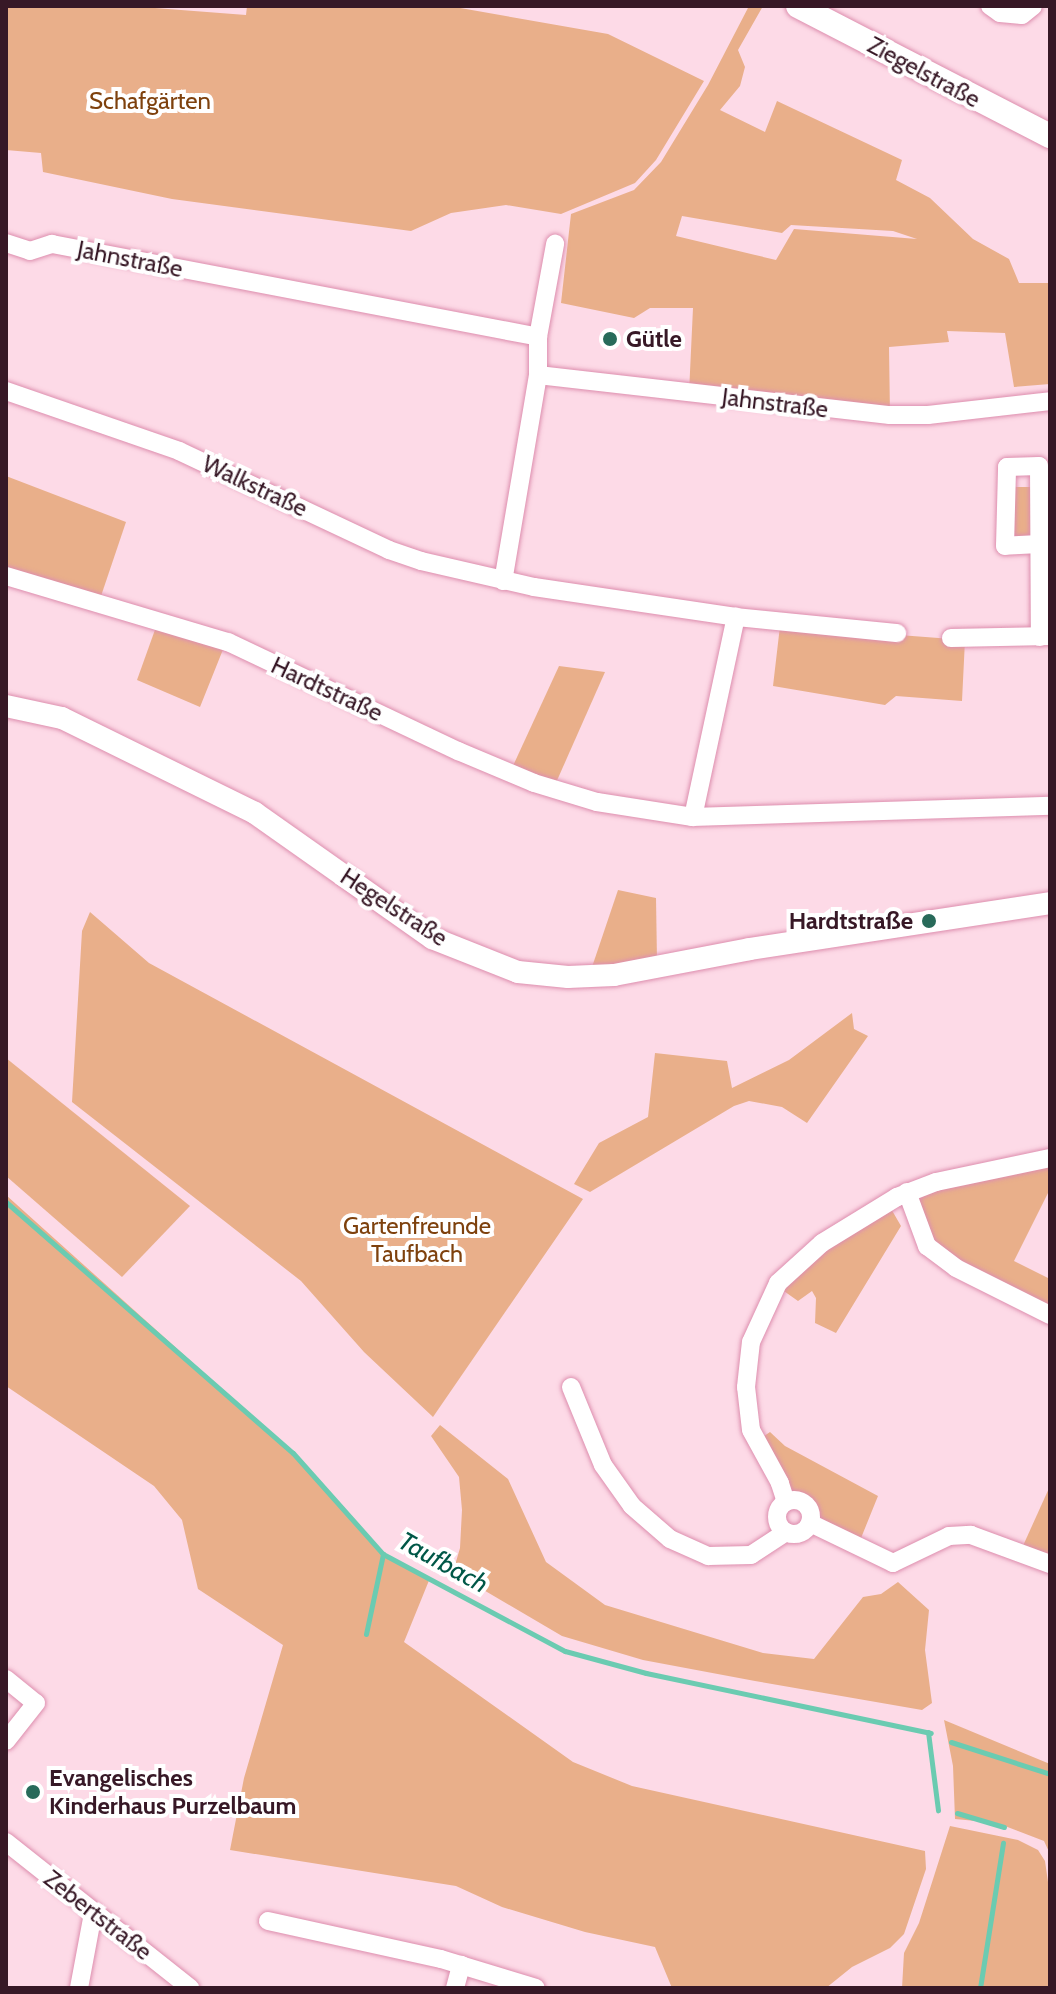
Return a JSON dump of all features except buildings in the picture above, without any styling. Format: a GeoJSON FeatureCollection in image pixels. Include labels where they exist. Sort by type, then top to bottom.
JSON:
{"type":"FeatureCollection","features":[{"type":"Feature","properties":{"kind":"main road","name":"Ziegelstraße"},"geometry":{"type":"LineString","coordinates":[[798,6],[1050,136]]}},
{"type":"Feature","properties":{"kind":"street"},"geometry":{"type":"LineString","coordinates":[[990,6],[1000,13],[1022,15],[1033,6]]}},
{"type":"Feature","properties":{"kind":"street","name":"Jahnstraße"},"geometry":{"type":"LineString","coordinates":[[6,243],[30,251],[52,244],[538,337]]}},
{"type":"Feature","properties":{"kind":"street"},"geometry":{"type":"LineString","coordinates":[[503,581],[538,375],[538,337],[555,244]]}},
{"type":"Feature","properties":{"kind":"street","name":"Jahnstraße"},"geometry":{"type":"LineString","coordinates":[[538,375],[874,414],[928,415],[1050,401]]}},
{"type":"Feature","properties":{"kind":"street","name":"Walkstraße"},"geometry":{"type":"LineString","coordinates":[[6,391],[179,451],[389,550],[503,581],[736,617],[897,633]]}},
{"type":"Feature","properties":{"kind":"street"},"geometry":{"type":"LineString","coordinates":[[951,638],[1045,636],[1039,544]]}},
{"type":"Feature","properties":{"kind":"street","name":"Hardtstraße"},"geometry":{"type":"LineString","coordinates":[[6,576],[228,642],[534,783],[597,802],[693,817],[1050,806]]}},
{"type":"Feature","properties":{"kind":"street"},"geometry":{"type":"LineString","coordinates":[[693,817],[736,617]]}},
{"type":"Feature","properties":{"kind":"street","name":"Hegelstraße"},"geometry":{"type":"LineString","coordinates":[[6,706],[62,718],[255,813],[432,938],[518,972],[568,977],[614,975],[750,949],[1050,903]]}},
{"type":"Feature","properties":{"kind":"street"},"geometry":{"type":"LineString","coordinates":[[786,1532],[777,1517],[786,1502],[780,1483],[751,1430],[746,1387],[751,1342],[778,1283],[822,1243],[907,1192],[966,1174],[1050,1158]]}},
{"type":"Feature","properties":{"kind":"street"},"geometry":{"type":"LineString","coordinates":[[907,1192],[927,1246],[956,1268],[1050,1315]]}},
{"type":"Feature","properties":{"kind":"street"},"geometry":{"type":"LineString","coordinates":[[571,1387],[603,1465],[632,1506],[670,1539],[708,1556],[751,1555],[786,1532],[797,1534],[810,1523]]}},
{"type":"Feature","properties":{"kind":"street"},"geometry":{"type":"LineString","coordinates":[[786,1502],[798,1501],[807,1507],[810,1523]]}},
{"type":"Feature","properties":{"kind":"street"},"geometry":{"type":"LineString","coordinates":[[810,1523],[893,1563],[949,1536],[971,1535],[1050,1564]]}},
{"type":"Feature","properties":{"kind":"street"},"geometry":{"type":"LineString","coordinates":[[6,1679],[36,1703],[6,1741]]}},
{"type":"Feature","properties":{"kind":"street","name":"Zebertstraße"},"geometry":{"type":"LineString","coordinates":[[6,1842],[190,1988]]}},
{"type":"Feature","properties":{"kind":"street"},"geometry":{"type":"LineString","coordinates":[[79,1988],[93,1913]]}},
{"type":"Feature","properties":{"kind":"street"},"geometry":{"type":"LineString","coordinates":[[268,1921],[461,1965],[536,1988]]}},
{"type":"Feature","properties":{"kind":"street"},"geometry":{"type":"LineString","coordinates":[[455,1988],[461,1965]]}},
{"type":"Feature","properties":{"kind":"green space","name":"Schafgärten"},"geometry":{"type":"Polygon","coordinates":[[[6,6],[129,6],[246,15],[247,6],[449,6],[608,34],[704,81],[656,160],[635,183],[561,214],[506,205],[451,213],[411,231],[172,199],[43,172],[41,153],[6,150],[6,6]]]}},
{"type":"Feature","properties":{"kind":"green space"},"geometry":{"type":"Polygon","coordinates":[[[749,6],[763,6],[738,50],[745,67],[740,86],[720,110],[765,132],[777,101],[902,160],[896,180],[930,198],[973,239],[1009,259],[1019,283],[1050,283],[1050,384],[1014,387],[1005,333],[947,331],[949,342],[889,347],[890,415],[689,393],[693,308],[650,308],[634,318],[561,303],[571,214],[634,190],[661,162],[708,85],[749,6]],[[682,216],[676,236],[776,260],[794,229],[917,239],[893,231],[791,225],[782,233],[682,216]]]}},
{"type":"Feature","properties":{"kind":"green space"},"geometry":{"type":"Polygon","coordinates":[[[6,476],[126,522],[100,599],[6,571],[6,476]]]}},
{"type":"Feature","properties":{"kind":"green space"},"geometry":{"type":"Polygon","coordinates":[[[1009,487],[1036,487],[1036,541],[1009,542],[1009,487]]]}},
{"type":"Feature","properties":{"kind":"green space"},"geometry":{"type":"Polygon","coordinates":[[[780,626],[965,640],[962,701],[896,696],[885,705],[773,686],[780,626]]]}},
{"type":"Feature","properties":{"kind":"green space"},"geometry":{"type":"Polygon","coordinates":[[[156,627],[224,647],[200,707],[137,680],[156,627]]]}},
{"type":"Feature","properties":{"kind":"green space"},"geometry":{"type":"Polygon","coordinates":[[[559,666],[605,672],[555,785],[512,768],[559,666]]]}},
{"type":"Feature","properties":{"kind":"green space"},"geometry":{"type":"Polygon","coordinates":[[[618,890],[656,898],[657,962],[591,970],[618,890]]]}},
{"type":"Feature","properties":{"kind":"green space","name":"Gartenfreunde Taufbach"},"geometry":{"type":"Polygon","coordinates":[[[90,912],[149,963],[583,1199],[433,1417],[364,1352],[301,1281],[72,1102],[82,931],[90,912]]]}},
{"type":"Feature","properties":{"kind":"green space"},"geometry":{"type":"Polygon","coordinates":[[[852,1013],[854,1029],[868,1036],[807,1123],[782,1107],[749,1101],[734,1106],[590,1192],[574,1184],[599,1143],[648,1117],[655,1053],[727,1061],[732,1088],[789,1060],[852,1013]]]}},
{"type":"Feature","properties":{"kind":"green space"},"geometry":{"type":"Polygon","coordinates":[[[6,1058],[190,1206],[122,1277],[6,1176],[6,1058]]]}},
{"type":"Feature","properties":{"kind":"green space"},"geometry":{"type":"Polygon","coordinates":[[[1050,1158],[1050,1189],[1014,1261],[1050,1279],[1050,1315],[927,1246],[907,1193],[1050,1158]]]}},
{"type":"Feature","properties":{"kind":"green space"},"geometry":{"type":"Polygon","coordinates":[[[6,1195],[293,1453],[383,1554],[430,1578],[404,1642],[573,1762],[632,1786],[925,1851],[926,1869],[904,1934],[890,1948],[852,1967],[826,1988],[672,1988],[655,1947],[585,1932],[502,1907],[456,1886],[230,1850],[244,1778],[283,1645],[198,1589],[182,1520],[154,1486],[6,1386],[6,1195]]]}},
{"type":"Feature","properties":{"kind":"green space"},"geometry":{"type":"Polygon","coordinates":[[[890,1207],[901,1226],[836,1333],[815,1323],[816,1298],[812,1291],[798,1301],[781,1289],[822,1248],[890,1207]]]}},
{"type":"Feature","properties":{"kind":"green space"},"geometry":{"type":"Polygon","coordinates":[[[440,1425],[508,1479],[546,1562],[605,1605],[763,1653],[814,1659],[863,1597],[881,1594],[898,1582],[929,1610],[925,1650],[932,1703],[922,1710],[755,1681],[643,1660],[562,1636],[453,1572],[460,1548],[462,1510],[459,1477],[431,1436],[440,1425]]]}},
{"type":"Feature","properties":{"kind":"green space"},"geometry":{"type":"Polygon","coordinates":[[[770,1432],[785,1446],[878,1496],[859,1543],[815,1521],[814,1509],[802,1498],[789,1498],[760,1439],[770,1432]]]}},
{"type":"Feature","properties":{"kind":"green space"},"geometry":{"type":"Polygon","coordinates":[[[1050,1486],[1050,1559],[1022,1548],[1050,1486]]]}},
{"type":"Feature","properties":{"kind":"green space"},"geometry":{"type":"Polygon","coordinates":[[[944,1720],[1050,1764],[1050,1854],[1044,1841],[997,1823],[955,1819],[953,1766],[944,1720]]]}},
{"type":"Feature","properties":{"kind":"green space"},"geometry":{"type":"Polygon","coordinates":[[[950,1826],[1018,1840],[1038,1850],[1045,1861],[1050,1896],[1050,1988],[902,1988],[904,1953],[919,1923],[950,1826]]]}},
{"type":"Feature","properties":{"kind":"waterway","name":"Taufbach"},"geometry":{"type":"LineString","coordinates":[[6,1202],[293,1453],[383,1554],[565,1651],[646,1673],[931,1733]]}},
{"type":"Feature","properties":{"kind":"waterway"},"geometry":{"type":"LineString","coordinates":[[366,1634],[383,1554]]}},
{"type":"Feature","properties":{"kind":"waterway"},"geometry":{"type":"LineString","coordinates":[[928,1732],[938,1810]]}},
{"type":"Feature","properties":{"kind":"waterway","name":"Taufbach"},"geometry":{"type":"LineString","coordinates":[[951,1742],[1050,1774]]}},
{"type":"Feature","properties":{"kind":"waterway"},"geometry":{"type":"LineString","coordinates":[[957,1813],[1004,1827]]}},
{"type":"Feature","properties":{"kind":"waterway"},"geometry":{"type":"LineString","coordinates":[[980,1988],[1003,1843]]}},
{"type":"Feature","properties":{"kind":"place","name":"Gütle"},"geometry":{"type":"Point","coordinates":[610,339]}},
{"type":"Feature","properties":{"kind":"place","name":"Hardtstraße"},"geometry":{"type":"Point","coordinates":[929,921]}},
{"type":"Feature","properties":{"kind":"place","name":"Evangelisches Kinderhaus Purzelbaum"},"geometry":{"type":"Point","coordinates":[33,1792]}}]}
